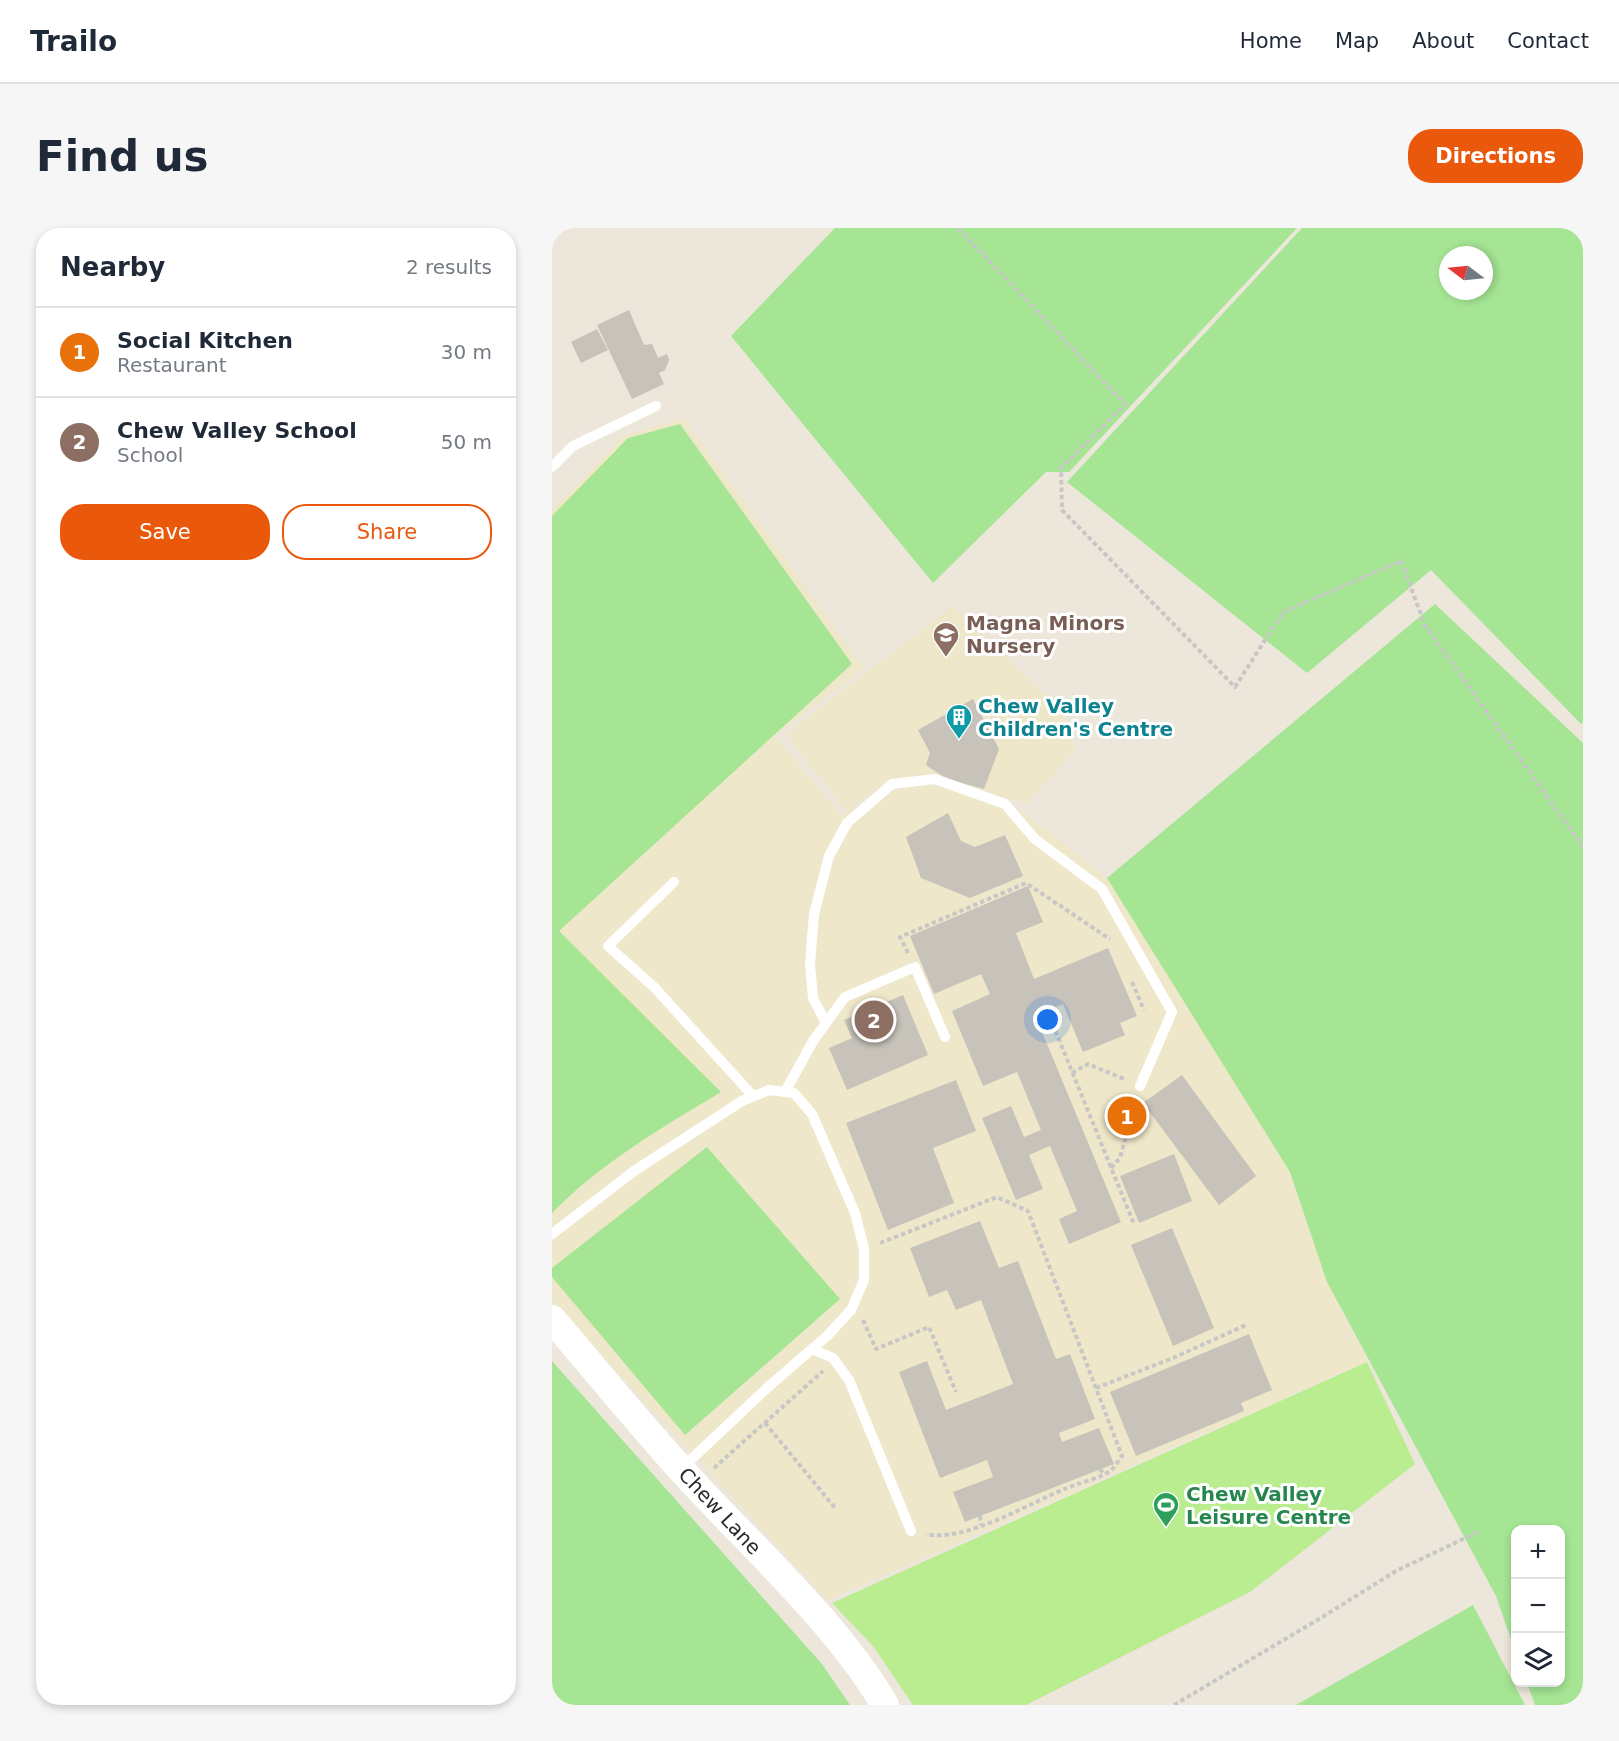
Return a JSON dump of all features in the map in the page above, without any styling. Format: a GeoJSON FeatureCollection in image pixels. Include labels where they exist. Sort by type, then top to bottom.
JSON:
{"type":"FeatureCollection","features":[{"type":"Feature","properties":{"kind":"main road","name":"Chew Lane"},"geometry":{"type":"LineString","coordinates":[[552,1318],[688,1477],[814,1611],[870,1680],[885,1705]]}},
{"type":"Feature","properties":{"kind":"lane"},"geometry":{"type":"LineString","coordinates":[[552,467],[573,446],[656,406]]}},
{"type":"Feature","properties":{"kind":"lane"},"geometry":{"type":"LineString","coordinates":[[826,1023],[813,998],[810,964],[814,914],[829,856],[846,823],[892,784],[935,779],[1005,804],[1035,839],[1102,890],[1172,1012],[1140,1086]]}},
{"type":"Feature","properties":{"kind":"lane"},"geometry":{"type":"LineString","coordinates":[[674,882],[608,946],[655,988],[753,1096]]}},
{"type":"Feature","properties":{"kind":"lane"},"geometry":{"type":"LineString","coordinates":[[785,1092],[813,1041],[845,997],[915,967],[945,1037]]}},
{"type":"Feature","properties":{"kind":"lane"},"geometry":{"type":"LineString","coordinates":[[552,1234],[634,1171],[742,1101],[769,1090],[794,1093],[812,1114],[855,1213],[864,1249],[864,1280],[851,1310],[688,1477]]}},
{"type":"Feature","properties":{"kind":"lane"},"geometry":{"type":"LineString","coordinates":[[812,1348],[833,1358],[849,1380],[910,1531]]}},
{"type":"Feature","properties":{"kind":"path"},"geometry":{"type":"LineString","coordinates":[[958,228],[1125,404],[1061,468],[1062,510],[1235,687],[1283,612],[1401,561],[1425,625],[1583,847]]}},
{"type":"Feature","properties":{"kind":"path"},"geometry":{"type":"LineString","coordinates":[[915,967],[900,937],[1026,883],[1115,943]]}},
{"type":"Feature","properties":{"kind":"path"},"geometry":{"type":"LineString","coordinates":[[1132,981],[1144,1010]]}},
{"type":"Feature","properties":{"kind":"path"},"geometry":{"type":"LineString","coordinates":[[1047,1010],[1134,1224]]}},
{"type":"Feature","properties":{"kind":"path"},"geometry":{"type":"LineString","coordinates":[[1072,1072],[1088,1064],[1140,1086],[1120,1158],[1111,1168]]}},
{"type":"Feature","properties":{"kind":"path"},"geometry":{"type":"LineString","coordinates":[[864,1249],[997,1197],[1028,1211],[1122,1456],[1110,1472],[1067,1485],[1026,1509],[981,1526],[933,1536],[910,1531]]}},
{"type":"Feature","properties":{"kind":"path"},"geometry":{"type":"LineString","coordinates":[[851,1310],[862,1319],[876,1349],[929,1328],[956,1392]]}},
{"type":"Feature","properties":{"kind":"path"},"geometry":{"type":"LineString","coordinates":[[1096,1389],[1246,1325]]}},
{"type":"Feature","properties":{"kind":"path"},"geometry":{"type":"LineString","coordinates":[[688,1477],[765,1423],[835,1361]]}},
{"type":"Feature","properties":{"kind":"path"},"geometry":{"type":"LineString","coordinates":[[765,1423],[836,1509]]}},
{"type":"Feature","properties":{"kind":"path"},"geometry":{"type":"LineString","coordinates":[[1100,1469],[1104,1474]]}},
{"type":"Feature","properties":{"kind":"path"},"geometry":{"type":"LineString","coordinates":[[980,1516],[981,1526]]}},
{"type":"Feature","properties":{"kind":"path"},"geometry":{"type":"LineString","coordinates":[[1174,1705],[1315,1622],[1396,1571],[1480,1531]]}},
{"type":"Feature","properties":{"kind":"shaded area"},"geometry":{"type":"Polygon","coordinates":[[[684,418],[864,668],[775,736],[841,815],[918,781],[894,779],[846,811],[786,735],[952,606],[1063,711],[1075,751],[1026,804],[950,783],[920,781],[1022,811],[1107,878],[1286,1163],[1327,1282],[1368,1361],[828,1600],[552,1301],[552,511],[623,436],[684,418]]]}},
{"type":"Feature","properties":{"kind":"green space"},"geometry":{"type":"Polygon","coordinates":[[[835,228],[1297,228],[1069,472],[1046,472],[933,583],[731,336],[835,228]]]}},
{"type":"Feature","properties":{"kind":"green space"},"geometry":{"type":"Polygon","coordinates":[[[1302,228],[1583,228],[1583,722],[1581,724],[1431,570],[1307,673],[1067,482],[1302,228]]]}},
{"type":"Feature","properties":{"kind":"green space"},"geometry":{"type":"Polygon","coordinates":[[[680,424],[852,664],[559,931],[721,1092],[611,1162],[552,1213],[552,516],[628,438],[680,424]]]}},
{"type":"Feature","properties":{"kind":"green space"},"geometry":{"type":"Polygon","coordinates":[[[1435,604],[1583,743],[1583,1705],[1535,1705],[1528,1687],[1565,1687],[1565,1525],[1511,1525],[1511,1639],[1496,1596],[1327,1282],[1290,1172],[1107,878],[1435,604]]]}},
{"type":"Feature","properties":{"kind":"green space"},"geometry":{"type":"Polygon","coordinates":[[[707,1147],[840,1299],[685,1435],[552,1277],[552,1268],[707,1147]]]}},
{"type":"Feature","properties":{"kind":"green space"},"geometry":{"type":"Polygon","coordinates":[[[552,1361],[822,1664],[850,1705],[552,1705],[552,1361]]]}},
{"type":"Feature","properties":{"kind":"green space","name":"Chew Valley Leisure Centre"},"geometry":{"type":"Polygon","coordinates":[[[1367,1362],[1415,1464],[1250,1592],[1026,1705],[913,1705],[873,1646],[832,1603],[1367,1362]]]}},
{"type":"Feature","properties":{"kind":"green space"},"geometry":{"type":"Polygon","coordinates":[[[1473,1605],[1511,1678],[1511,1687],[1516,1687],[1525,1705],[1296,1705],[1473,1605]]]}},
{"type":"Feature","properties":{"kind":"building"},"geometry":{"type":"Polygon","coordinates":[[[629,310],[644,345],[652,344],[658,358],[667,354],[669,360],[665,370],[659,373],[664,384],[632,399],[597,325],[629,310]]]}},
{"type":"Feature","properties":{"kind":"building"},"geometry":{"type":"Polygon","coordinates":[[[597,329],[608,350],[581,363],[571,342],[597,329]]]}},
{"type":"Feature","properties":{"kind":"building","name":"Chew Valley Children's Centre"},"geometry":{"type":"Polygon","coordinates":[[[973,699],[999,749],[984,789],[947,779],[926,765],[930,753],[918,730],[973,699]]]}},
{"type":"Feature","properties":{"kind":"building"},"geometry":{"type":"Polygon","coordinates":[[[948,813],[961,841],[975,847],[1005,835],[1023,876],[970,898],[921,878],[906,837],[948,813]]]}},
{"type":"Feature","properties":{"kind":"building"},"geometry":{"type":"Polygon","coordinates":[[[1028,886],[1043,922],[1016,933],[1034,979],[1108,948],[1137,1016],[1120,1023],[1125,1035],[1083,1052],[1063,1004],[1035,1015],[1121,1222],[1069,1244],[1059,1219],[1077,1211],[1050,1146],[1029,1155],[1043,1189],[1016,1200],[982,1118],[1011,1106],[1024,1137],[1041,1130],[1017,1072],[983,1086],[952,1011],[990,994],[981,974],[934,994],[910,936],[1028,886]]]}},
{"type":"Feature","properties":{"kind":"building"},"geometry":{"type":"Polygon","coordinates":[[[903,995],[928,1055],[847,1090],[829,1048],[852,1038],[844,1020],[903,995]]]}},
{"type":"Feature","properties":{"kind":"building"},"geometry":{"type":"Polygon","coordinates":[[[1182,1075],[1256,1176],[1219,1205],[1143,1103],[1182,1075]]]}},
{"type":"Feature","properties":{"kind":"building"},"geometry":{"type":"Polygon","coordinates":[[[956,1080],[976,1131],[933,1148],[954,1203],[888,1230],[846,1123],[956,1080]]]}},
{"type":"Feature","properties":{"kind":"building"},"geometry":{"type":"Polygon","coordinates":[[[1174,1154],[1192,1201],[1139,1223],[1120,1176],[1174,1154]]]}},
{"type":"Feature","properties":{"kind":"building"},"geometry":{"type":"Polygon","coordinates":[[[980,1221],[999,1268],[1018,1261],[1056,1359],[1070,1354],[1095,1419],[1059,1433],[1062,1442],[1099,1428],[1114,1464],[965,1522],[953,1492],[993,1477],[987,1460],[940,1478],[899,1372],[927,1361],[946,1410],[1013,1384],[981,1300],[956,1310],[947,1290],[929,1297],[910,1248],[980,1221]]]}},
{"type":"Feature","properties":{"kind":"building"},"geometry":{"type":"Polygon","coordinates":[[[1172,1228],[1214,1328],[1173,1346],[1131,1245],[1172,1228]]]}},
{"type":"Feature","properties":{"kind":"building"},"geometry":{"type":"Polygon","coordinates":[[[1249,1334],[1272,1390],[1241,1403],[1244,1411],[1136,1456],[1110,1392],[1249,1334]]]}},
{"type":"Feature","properties":{"kind":"place","name":"Magna Minors Nursery"},"geometry":{"type":"Point","coordinates":[946,658]}},
{"type":"Feature","properties":{"kind":"place","name":"Chew Valley Children's Centre"},"geometry":{"type":"Point","coordinates":[959,740]}},
{"type":"Feature","properties":{"kind":"place","name":"Chew Valley School"},"geometry":{"type":"Point","coordinates":[874,1020]}},
{"type":"Feature","properties":{"kind":"place","name":"Social Kitchen"},"geometry":{"type":"Point","coordinates":[1127,1116]}},
{"type":"Feature","properties":{"kind":"place","name":"Chew Valley Leisure Centre"},"geometry":{"type":"Point","coordinates":[1166,1528]}}]}
